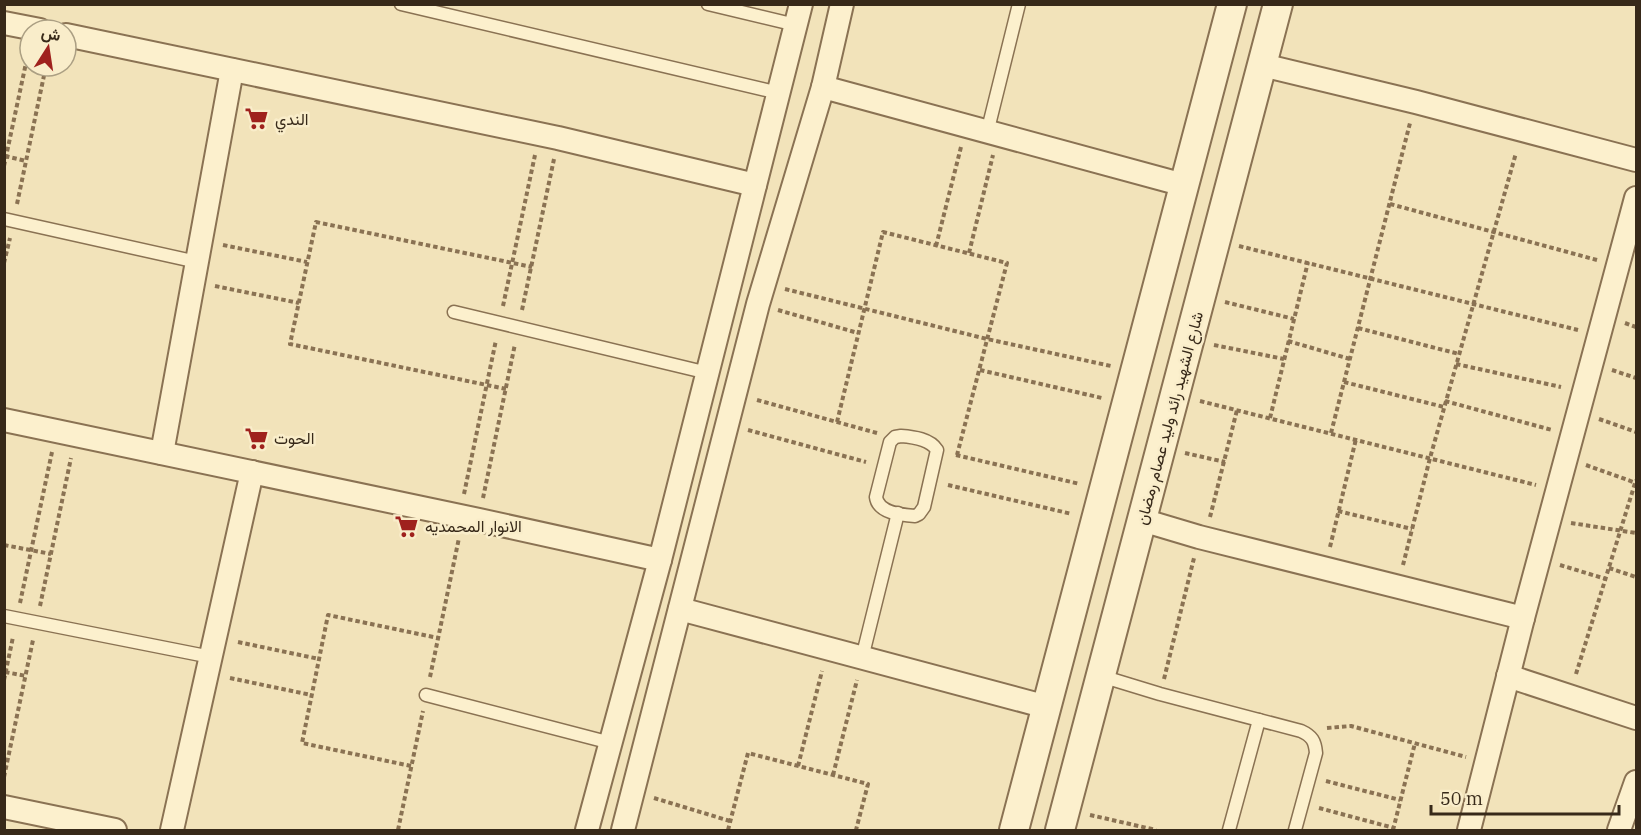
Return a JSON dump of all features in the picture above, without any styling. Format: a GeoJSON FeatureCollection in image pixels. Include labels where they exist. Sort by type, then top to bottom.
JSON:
{"type":"FeatureCollection","features":[{"type":"Feature","properties":{"kind":"street"},"geometry":{"type":"LineString","coordinates":[[623,831],[761,294],[824,87],[842,4]]}},
{"type":"Feature","properties":{"kind":"street"},"geometry":{"type":"LineString","coordinates":[[1014,831],[1232,4]]}},
{"type":"Feature","properties":{"kind":"street","name":"شارع الشهيد رائد وليد عصام رمضان"},"geometry":{"type":"LineString","coordinates":[[1063,820],[1278,4]]}},
{"type":"Feature","properties":{"kind":"street"},"geometry":{"type":"LineString","coordinates":[[587,831],[660,560],[799,15]]}},
{"type":"Feature","properties":{"kind":"street"},"geometry":{"type":"LineString","coordinates":[[78,38],[558,138],[755,185]]}},
{"type":"Feature","properties":{"kind":"street"},"geometry":{"type":"LineString","coordinates":[[1262,65],[1416,102],[1636,160]]}},
{"type":"Feature","properties":{"kind":"street"},"geometry":{"type":"LineString","coordinates":[[162,453],[232,70]]}},
{"type":"Feature","properties":{"kind":"street"},"geometry":{"type":"LineString","coordinates":[[824,87],[1184,185]]}},
{"type":"Feature","properties":{"kind":"street"},"geometry":{"type":"LineString","coordinates":[[1469,831],[1522,618],[1636,198]]}},
{"type":"Feature","properties":{"kind":"street"},"geometry":{"type":"LineString","coordinates":[[4,420],[464,516],[660,560]]}},
{"type":"Feature","properties":{"kind":"street"},"geometry":{"type":"LineString","coordinates":[[172,831],[252,472]]}},
{"type":"Feature","properties":{"kind":"street"},"geometry":{"type":"LineString","coordinates":[[1142,520],[1522,618]]}},
{"type":"Feature","properties":{"kind":"street"},"geometry":{"type":"LineString","coordinates":[[680,609],[1047,707]]}},
{"type":"Feature","properties":{"kind":"street"},"geometry":{"type":"LineString","coordinates":[[1508,676],[1636,718]]}},
{"type":"Feature","properties":{"kind":"street"},"geometry":{"type":"LineString","coordinates":[[1619,831],[1636,786]]}},
{"type":"Feature","properties":{"kind":"street"},"geometry":{"type":"LineString","coordinates":[[4,807],[39,823],[115,831]]}},
{"type":"Feature","properties":{"kind":"lane"},"geometry":{"type":"LineString","coordinates":[[401,4],[779,93]]}},
{"type":"Feature","properties":{"kind":"lane"},"geometry":{"type":"LineString","coordinates":[[708,4],[799,15]]}},
{"type":"Feature","properties":{"kind":"lane"},"geometry":{"type":"LineString","coordinates":[[984,132],[1019,4]]}},
{"type":"Feature","properties":{"kind":"lane"},"geometry":{"type":"LineString","coordinates":[[9,220],[195,272]]}},
{"type":"Feature","properties":{"kind":"lane"},"geometry":{"type":"LineString","coordinates":[[453,312],[708,374]]}},
{"type":"Feature","properties":{"kind":"lane"},"geometry":{"type":"LineString","coordinates":[[895,437],[927,441],[937,450],[922,511],[915,516],[880,507],[876,497],[891,442],[895,437]]}},
{"type":"Feature","properties":{"kind":"lane"},"geometry":{"type":"LineString","coordinates":[[862,658],[898,513]]}},
{"type":"Feature","properties":{"kind":"lane"},"geometry":{"type":"LineString","coordinates":[[11,617],[211,656]]}},
{"type":"Feature","properties":{"kind":"lane"},"geometry":{"type":"LineString","coordinates":[[1101,676],[1160,694],[1300,730],[1310,735],[1316,744],[1316,753],[1295,831]]}},
{"type":"Feature","properties":{"kind":"lane"},"geometry":{"type":"LineString","coordinates":[[426,695],[610,743]]}},
{"type":"Feature","properties":{"kind":"lane"},"geometry":{"type":"LineString","coordinates":[[1229,831],[1259,720]]}},
{"type":"Feature","properties":{"kind":"path"},"geometry":{"type":"LineString","coordinates":[[4,166],[22,78]]}},
{"type":"Feature","properties":{"kind":"path"},"geometry":{"type":"LineString","coordinates":[[4,263],[9,220],[26,161],[43,78]]}},
{"type":"Feature","properties":{"kind":"path"},"geometry":{"type":"LineString","coordinates":[[1331,433],[1416,102]]}},
{"type":"Feature","properties":{"kind":"path"},"geometry":{"type":"LineString","coordinates":[[1398,586],[1430,458],[1523,130]]}},
{"type":"Feature","properties":{"kind":"path"},"geometry":{"type":"LineString","coordinates":[[936,246],[984,132]]}},
{"type":"Feature","properties":{"kind":"path"},"geometry":{"type":"LineString","coordinates":[[969,253],[984,132]]}},
{"type":"Feature","properties":{"kind":"path"},"geometry":{"type":"LineString","coordinates":[[5,156],[26,161]]}},
{"type":"Feature","properties":{"kind":"path"},"geometry":{"type":"LineString","coordinates":[[1390,204],[1618,266]]}},
{"type":"Feature","properties":{"kind":"path"},"geometry":{"type":"LineString","coordinates":[[506,389],[291,344],[316,222],[532,267]]}},
{"type":"Feature","properties":{"kind":"path"},"geometry":{"type":"LineString","coordinates":[[837,422],[883,232],[1006,263],[957,455]]}},
{"type":"Feature","properties":{"kind":"path"},"geometry":{"type":"LineString","coordinates":[[201,240],[308,262]]}},
{"type":"Feature","properties":{"kind":"path"},"geometry":{"type":"LineString","coordinates":[[1216,240],[1599,335]]}},
{"type":"Feature","properties":{"kind":"path"},"geometry":{"type":"LineString","coordinates":[[1270,418],[1308,262]]}},
{"type":"Feature","properties":{"kind":"path"},"geometry":{"type":"LineString","coordinates":[[195,272],[299,303]]}},
{"type":"Feature","properties":{"kind":"path"},"geometry":{"type":"LineString","coordinates":[[761,294],[864,308],[987,339],[1135,372]]}},
{"type":"Feature","properties":{"kind":"path"},"geometry":{"type":"LineString","coordinates":[[761,294],[858,333]]}},
{"type":"Feature","properties":{"kind":"path"},"geometry":{"type":"LineString","coordinates":[[1202,296],[1294,320]]}},
{"type":"Feature","properties":{"kind":"path"},"geometry":{"type":"LineString","coordinates":[[1358,328],[1459,354]]}},
{"type":"Feature","properties":{"kind":"path"},"geometry":{"type":"LineString","coordinates":[[1190,341],[1284,359]]}},
{"type":"Feature","properties":{"kind":"path"},"geometry":{"type":"LineString","coordinates":[[1288,341],[1350,359]]}},
{"type":"Feature","properties":{"kind":"path"},"geometry":{"type":"LineString","coordinates":[[1456,364],[1581,402],[1636,432]]}},
{"type":"Feature","properties":{"kind":"path"},"geometry":{"type":"LineString","coordinates":[[980,370],[1127,404]]}},
{"type":"Feature","properties":{"kind":"path"},"geometry":{"type":"LineString","coordinates":[[1344,382],[1444,407]]}},
{"type":"Feature","properties":{"kind":"path"},"geometry":{"type":"LineString","coordinates":[[735,394],[895,437]]}},
{"type":"Feature","properties":{"kind":"path"},"geometry":{"type":"LineString","coordinates":[[1175,395],[1557,490]]}},
{"type":"Feature","properties":{"kind":"path"},"geometry":{"type":"LineString","coordinates":[[1446,401],[1572,436]]}},
{"type":"Feature","properties":{"kind":"path"},"geometry":{"type":"LineString","coordinates":[[1160,694],[1238,410]]}},
{"type":"Feature","properties":{"kind":"path"},"geometry":{"type":"LineString","coordinates":[[727,425],[884,467]]}},
{"type":"Feature","properties":{"kind":"path"},"geometry":{"type":"LineString","coordinates":[[4,680],[11,617],[32,550],[57,430]]}},
{"type":"Feature","properties":{"kind":"path"},"geometry":{"type":"LineString","coordinates":[[1325,568],[1356,440]]}},
{"type":"Feature","properties":{"kind":"path"},"geometry":{"type":"LineString","coordinates":[[1161,448],[1225,462]]}},
{"type":"Feature","properties":{"kind":"path"},"geometry":{"type":"LineString","coordinates":[[937,450],[1104,490]]}},
{"type":"Feature","properties":{"kind":"path"},"geometry":{"type":"LineString","coordinates":[[1566,457],[1636,482],[1569,695]]}},
{"type":"Feature","properties":{"kind":"path"},"geometry":{"type":"LineString","coordinates":[[930,481],[1096,520]]}},
{"type":"Feature","properties":{"kind":"path"},"geometry":{"type":"LineString","coordinates":[[1338,511],[1412,529]]}},
{"type":"Feature","properties":{"kind":"path"},"geometry":{"type":"LineString","coordinates":[[398,831],[464,516]]}},
{"type":"Feature","properties":{"kind":"path"},"geometry":{"type":"LineString","coordinates":[[1549,521],[1636,533]]}},
{"type":"Feature","properties":{"kind":"path"},"geometry":{"type":"LineString","coordinates":[[4,545],[51,554]]}},
{"type":"Feature","properties":{"kind":"path"},"geometry":{"type":"LineString","coordinates":[[1539,558],[1605,579]]}},
{"type":"Feature","properties":{"kind":"path"},"geometry":{"type":"LineString","coordinates":[[1609,568],[1636,577]]}},
{"type":"Feature","properties":{"kind":"path"},"geometry":{"type":"LineString","coordinates":[[411,766],[302,743],[311,695],[328,615],[438,638]]}},
{"type":"Feature","properties":{"kind":"path"},"geometry":{"type":"LineString","coordinates":[[798,766],[827,649]]}},
{"type":"Feature","properties":{"kind":"path"},"geometry":{"type":"LineString","coordinates":[[211,656],[319,659]]}},
{"type":"Feature","properties":{"kind":"path"},"geometry":{"type":"LineString","coordinates":[[211,656],[311,695]]}},
{"type":"Feature","properties":{"kind":"path"},"geometry":{"type":"LineString","coordinates":[[833,775],[862,658]]}},
{"type":"Feature","properties":{"kind":"path"},"geometry":{"type":"LineString","coordinates":[[5,672],[26,676]]}},
{"type":"Feature","properties":{"kind":"path"},"geometry":{"type":"LineString","coordinates":[[1310,735],[1330,728],[1351,726],[1486,762]]}},
{"type":"Feature","properties":{"kind":"path"},"geometry":{"type":"LineString","coordinates":[[1303,804],[1393,829],[1415,743]]}},
{"type":"Feature","properties":{"kind":"path"},"geometry":{"type":"LineString","coordinates":[[728,831],[748,753],[868,784],[856,831]]}},
{"type":"Feature","properties":{"kind":"path"},"geometry":{"type":"LineString","coordinates":[[1310,776],[1400,800]]}},
{"type":"Feature","properties":{"kind":"path"},"geometry":{"type":"LineString","coordinates":[[633,791],[730,821]]}},
{"type":"Feature","properties":{"kind":"path"},"geometry":{"type":"LineString","coordinates":[[1063,820],[1133,825],[1156,831]]}},
{"type":"Feature","properties":{"kind":"path"},"geometry":{"type":"LineString","coordinates":[[1131,831],[1133,825]]}},
{"type":"Feature","properties":{"kind":"place","name":"الندي"},"geometry":{"type":"Point","coordinates":[257,119]}},
{"type":"Feature","properties":{"kind":"place","name":"الحوت"},"geometry":{"type":"Point","coordinates":[256,438]}},
{"type":"Feature","properties":{"kind":"place","name":"الانوار المحمديه"},"geometry":{"type":"Point","coordinates":[407,526]}}]}
